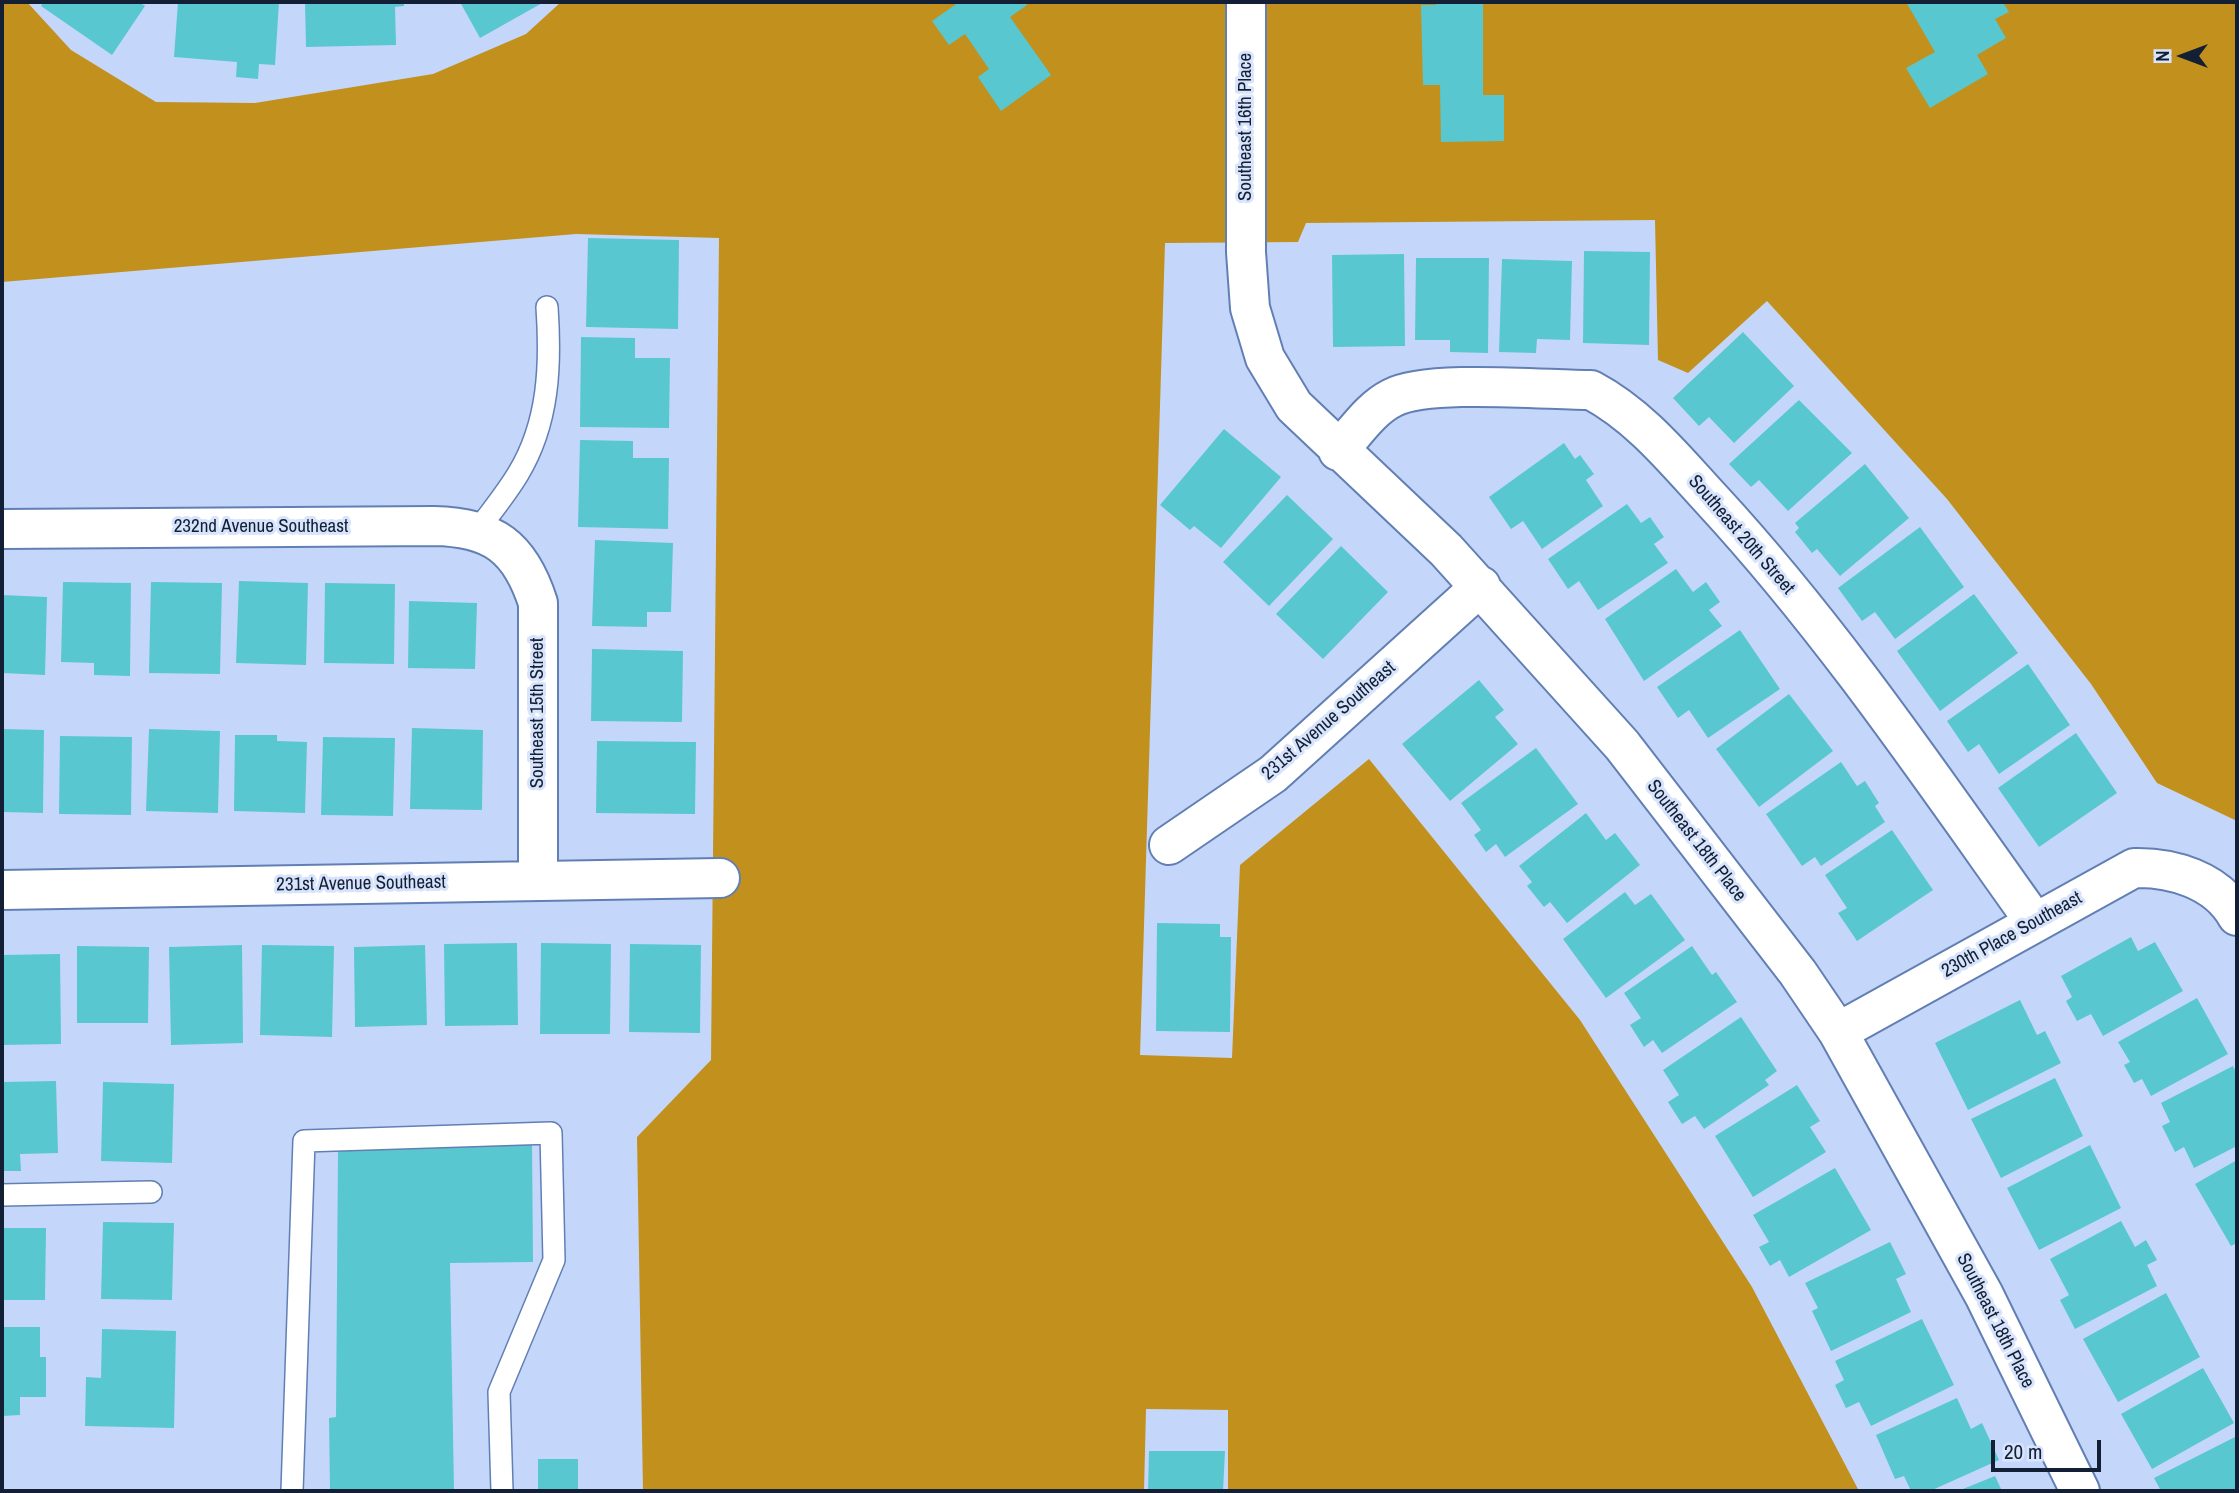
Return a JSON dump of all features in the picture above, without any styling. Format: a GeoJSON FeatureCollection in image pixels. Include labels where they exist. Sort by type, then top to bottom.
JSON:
{"type":"FeatureCollection","features":[{"type":"Feature","properties":{"kind":"street","name":"Southeast 16th Place"},"geometry":{"type":"LineString","coordinates":[[1246,2],[1246,252]]}},
{"type":"Feature","properties":{"kind":"street","name":"Southeast 18th Place"},"geometry":{"type":"LineString","coordinates":[[1246,252],[1250,308],[1265,358],[1294,406],[1481,586],[1622,745],[1798,973],[1838,1032],[1984,1295],[2080,1491]]}},
{"type":"Feature","properties":{"kind":"street","name":"Southeast 20th Street"},"geometry":{"type":"LineString","coordinates":[[1338,451],[1378,407],[1393,397],[1425,388],[1591,390],[1614,403],[1656,440],[1758,550],[1906,742],[2034,921]]}},
{"type":"Feature","properties":{"kind":"street","name":"232nd Avenue Southeast"},"geometry":{"type":"LineString","coordinates":[[2,529],[466,526],[513,552]]}},
{"type":"Feature","properties":{"kind":"street","name":"Southeast 15th Street"},"geometry":{"type":"LineString","coordinates":[[513,552],[529,576],[538,603],[538,880]]}},
{"type":"Feature","properties":{"kind":"street","name":"231st Avenue Southeast"},"geometry":{"type":"LineString","coordinates":[[1169,845],[1273,774],[1481,586]]}},
{"type":"Feature","properties":{"kind":"street","name":"230th Place Southeast"},"geometry":{"type":"LineString","coordinates":[[1838,1032],[2034,921],[2134,868],[2173,870],[2192,878],[2222,898],[2237,916]]}},
{"type":"Feature","properties":{"kind":"street","name":"231st Avenue Southeast"},"geometry":{"type":"LineString","coordinates":[[2,890],[720,878]]}},
{"type":"Feature","properties":{"kind":"lane"},"geometry":{"type":"LineString","coordinates":[[477,531],[519,472],[542,416],[551,364],[547,307]]}},
{"type":"Feature","properties":{"kind":"lane"},"geometry":{"type":"LineString","coordinates":[[292,1491],[304,1141],[551,1133],[554,1260],[499,1392],[502,1491]]}},
{"type":"Feature","properties":{"kind":"lane"},"geometry":{"type":"LineString","coordinates":[[2,1195],[151,1192]]}},
{"type":"Feature","properties":{"kind":"shaded area"},"geometry":{"type":"Polygon","coordinates":[[[2,2],[27,2],[71,50],[156,102],[255,103],[433,74],[526,34],[561,2],[2237,2],[2237,821],[2157,783],[2091,684],[1947,499],[1767,301],[1688,373],[1658,360],[1655,220],[1306,223],[1298,242],[1165,243],[1140,1055],[1232,1058],[1240,865],[1369,759],[1580,1020],[1752,1287],[1859,1491],[1228,1491],[1228,1410],[1146,1409],[1144,1491],[643,1491],[637,1137],[711,1060],[719,238],[576,234],[2,282],[2,2]]]}},
{"type":"Feature","properties":{"kind":"building"},"geometry":{"type":"Polygon","coordinates":[[[43,2],[139,2],[145,6],[112,55],[41,6],[43,2]]]}},
{"type":"Feature","properties":{"kind":"building"},"geometry":{"type":"Polygon","coordinates":[[[178,2],[279,2],[275,65],[259,64],[258,79],[236,77],[237,62],[174,57],[178,2]]]}},
{"type":"Feature","properties":{"kind":"building"},"geometry":{"type":"Polygon","coordinates":[[[305,2],[404,2],[404,6],[395,7],[396,45],[306,47],[305,2]]]}},
{"type":"Feature","properties":{"kind":"building"},"geometry":{"type":"Polygon","coordinates":[[[460,2],[544,2],[480,38],[460,2]]]}},
{"type":"Feature","properties":{"kind":"building"},"geometry":{"type":"Polygon","coordinates":[[[959,2],[1025,2],[1027,5],[1010,17],[1051,75],[1001,111],[978,77],[989,69],[965,34],[949,45],[932,21],[959,2]]]}},
{"type":"Feature","properties":{"kind":"building"},"geometry":{"type":"Polygon","coordinates":[[[1436,2],[1483,4],[1483,95],[1504,95],[1504,141],[1441,142],[1440,85],[1423,85],[1421,5],[1436,5],[1436,2]]]}},
{"type":"Feature","properties":{"kind":"building"},"geometry":{"type":"Polygon","coordinates":[[[1906,2],[2003,2],[2009,12],[1995,19],[2006,38],[1977,55],[1988,74],[1930,108],[1906,68],[1935,52],[1906,2]]]}},
{"type":"Feature","properties":{"kind":"building"},"geometry":{"type":"Polygon","coordinates":[[[588,238],[679,240],[678,329],[586,327],[588,238]]]}},
{"type":"Feature","properties":{"kind":"building"},"geometry":{"type":"Polygon","coordinates":[[[1584,251],[1650,252],[1649,345],[1583,343],[1584,251]]]}},
{"type":"Feature","properties":{"kind":"building"},"geometry":{"type":"Polygon","coordinates":[[[1404,254],[1405,346],[1333,347],[1332,255],[1404,254]]]}},
{"type":"Feature","properties":{"kind":"building"},"geometry":{"type":"Polygon","coordinates":[[[1416,258],[1489,258],[1488,353],[1450,352],[1450,340],[1415,340],[1416,258]]]}},
{"type":"Feature","properties":{"kind":"building"},"geometry":{"type":"Polygon","coordinates":[[[1502,259],[1572,261],[1570,340],[1537,339],[1536,353],[1499,352],[1502,259]]]}},
{"type":"Feature","properties":{"kind":"building"},"geometry":{"type":"Polygon","coordinates":[[[1743,332],[1794,386],[1734,443],[1709,417],[1699,426],[1673,398],[1743,332]]]}},
{"type":"Feature","properties":{"kind":"building"},"geometry":{"type":"Polygon","coordinates":[[[581,337],[635,338],[635,358],[670,358],[669,428],[580,427],[581,337]]]}},
{"type":"Feature","properties":{"kind":"building"},"geometry":{"type":"Polygon","coordinates":[[[1799,400],[1852,453],[1788,511],[1759,480],[1751,487],[1729,464],[1799,400]]]}},
{"type":"Feature","properties":{"kind":"building"},"geometry":{"type":"Polygon","coordinates":[[[1224,429],[1281,477],[1221,548],[1194,526],[1190,530],[1160,505],[1224,429]]]}},
{"type":"Feature","properties":{"kind":"building"},"geometry":{"type":"Polygon","coordinates":[[[580,440],[633,441],[633,458],[669,458],[668,529],[578,527],[580,440]]]}},
{"type":"Feature","properties":{"kind":"building"},"geometry":{"type":"Polygon","coordinates":[[[1564,443],[1575,459],[1580,455],[1594,474],[1586,480],[1603,506],[1542,549],[1523,521],[1511,529],[1489,497],[1564,443]]]}},
{"type":"Feature","properties":{"kind":"building"},"geometry":{"type":"Polygon","coordinates":[[[1865,464],[1909,518],[1840,576],[1817,549],[1812,553],[1795,532],[1799,528],[1795,523],[1865,464]]]}},
{"type":"Feature","properties":{"kind":"building"},"geometry":{"type":"Polygon","coordinates":[[[1287,495],[1333,539],[1269,606],[1223,562],[1287,495]]]}},
{"type":"Feature","properties":{"kind":"building"},"geometry":{"type":"Polygon","coordinates":[[[1627,504],[1641,523],[1650,517],[1664,537],[1654,544],[1668,563],[1598,610],[1579,581],[1568,589],[1548,559],[1627,504]]]}},
{"type":"Feature","properties":{"kind":"building"},"geometry":{"type":"Polygon","coordinates":[[[1920,527],[1964,587],[1895,639],[1875,612],[1862,621],[1838,588],[1920,527]]]}},
{"type":"Feature","properties":{"kind":"building"},"geometry":{"type":"Polygon","coordinates":[[[595,540],[673,543],[671,612],[647,612],[647,627],[592,626],[595,540]]]}},
{"type":"Feature","properties":{"kind":"building"},"geometry":{"type":"Polygon","coordinates":[[[1341,546],[1388,592],[1323,659],[1276,614],[1341,546]]]}},
{"type":"Feature","properties":{"kind":"building"},"geometry":{"type":"Polygon","coordinates":[[[1676,569],[1693,592],[1706,582],[1720,602],[1709,610],[1722,626],[1644,681],[1605,619],[1676,569]]]}},
{"type":"Feature","properties":{"kind":"building"},"geometry":{"type":"Polygon","coordinates":[[[239,581],[308,583],[306,665],[236,663],[239,581]]]}},
{"type":"Feature","properties":{"kind":"building"},"geometry":{"type":"Polygon","coordinates":[[[63,582],[131,583],[130,676],[94,675],[94,663],[61,662],[63,582]]]}},
{"type":"Feature","properties":{"kind":"building"},"geometry":{"type":"Polygon","coordinates":[[[151,582],[222,583],[220,674],[149,673],[151,582]]]}},
{"type":"Feature","properties":{"kind":"building"},"geometry":{"type":"Polygon","coordinates":[[[325,583],[395,584],[394,664],[324,663],[325,583]]]}},
{"type":"Feature","properties":{"kind":"building"},"geometry":{"type":"Polygon","coordinates":[[[1974,594],[2018,653],[1940,711],[1897,651],[1974,594]]]}},
{"type":"Feature","properties":{"kind":"building"},"geometry":{"type":"Polygon","coordinates":[[[2,595],[47,597],[45,675],[2,673],[2,595]]]}},
{"type":"Feature","properties":{"kind":"building"},"geometry":{"type":"Polygon","coordinates":[[[409,601],[477,603],[475,669],[408,668],[409,601]]]}},
{"type":"Feature","properties":{"kind":"building"},"geometry":{"type":"Polygon","coordinates":[[[1740,630],[1780,689],[1708,738],[1689,710],[1678,718],[1657,687],[1740,630]]]}},
{"type":"Feature","properties":{"kind":"building"},"geometry":{"type":"Polygon","coordinates":[[[592,649],[683,651],[682,722],[591,721],[592,649]]]}},
{"type":"Feature","properties":{"kind":"building"},"geometry":{"type":"Polygon","coordinates":[[[2028,664],[2070,725],[1999,774],[1979,744],[1968,752],[1947,721],[2028,664]]]}},
{"type":"Feature","properties":{"kind":"building"},"geometry":{"type":"Polygon","coordinates":[[[1479,680],[1504,710],[1495,717],[1518,744],[1450,801],[1402,744],[1479,680]]]}},
{"type":"Feature","properties":{"kind":"building"},"geometry":{"type":"Polygon","coordinates":[[[1789,694],[1833,751],[1759,807],[1716,749],[1789,694]]]}},
{"type":"Feature","properties":{"kind":"building"},"geometry":{"type":"Polygon","coordinates":[[[412,728],[483,730],[482,810],[410,809],[412,728]]]}},
{"type":"Feature","properties":{"kind":"building"},"geometry":{"type":"Polygon","coordinates":[[[2,729],[44,730],[43,813],[2,812],[2,729]]]}},
{"type":"Feature","properties":{"kind":"building"},"geometry":{"type":"Polygon","coordinates":[[[149,729],[220,731],[218,813],[146,811],[149,729]]]}},
{"type":"Feature","properties":{"kind":"building"},"geometry":{"type":"Polygon","coordinates":[[[2076,733],[2117,793],[2039,847],[1998,788],[2076,733]]]}},
{"type":"Feature","properties":{"kind":"building"},"geometry":{"type":"Polygon","coordinates":[[[235,735],[277,735],[277,741],[307,742],[305,813],[234,811],[235,735]]]}},
{"type":"Feature","properties":{"kind":"building"},"geometry":{"type":"Polygon","coordinates":[[[60,736],[132,737],[131,815],[59,814],[60,736]]]}},
{"type":"Feature","properties":{"kind":"building"},"geometry":{"type":"Polygon","coordinates":[[[323,737],[395,738],[393,816],[321,815],[323,737]]]}},
{"type":"Feature","properties":{"kind":"building"},"geometry":{"type":"Polygon","coordinates":[[[597,741],[696,742],[695,814],[596,813],[597,741]]]}},
{"type":"Feature","properties":{"kind":"building"},"geometry":{"type":"Polygon","coordinates":[[[1536,748],[1578,804],[1505,857],[1496,844],[1486,852],[1474,835],[1481,830],[1461,803],[1536,748]]]}},
{"type":"Feature","properties":{"kind":"building"},"geometry":{"type":"Polygon","coordinates":[[[1841,762],[1857,786],[1865,781],[1879,803],[1875,806],[1885,822],[1821,866],[1815,857],[1802,866],[1766,814],[1841,762]]]}},
{"type":"Feature","properties":{"kind":"building"},"geometry":{"type":"Polygon","coordinates":[[[1586,813],[1606,840],[1615,833],[1640,865],[1567,923],[1550,902],[1544,907],[1527,886],[1532,882],[1519,866],[1586,813]]]}},
{"type":"Feature","properties":{"kind":"building"},"geometry":{"type":"Polygon","coordinates":[[[1892,830],[1933,890],[1857,941],[1838,913],[1847,908],[1825,875],[1892,830]]]}},
{"type":"Feature","properties":{"kind":"building"},"geometry":{"type":"Polygon","coordinates":[[[1625,892],[1635,905],[1651,894],[1685,940],[1606,998],[1563,939],[1625,892]]]}},
{"type":"Feature","properties":{"kind":"building"},"geometry":{"type":"Polygon","coordinates":[[[1157,923],[1220,924],[1220,937],[1231,937],[1230,1032],[1156,1031],[1157,923]]]}},
{"type":"Feature","properties":{"kind":"building"},"geometry":{"type":"Polygon","coordinates":[[[2131,937],[2138,951],[2155,942],[2183,991],[2103,1036],[2091,1014],[2077,1021],[2066,1001],[2072,997],[2061,976],[2131,937]]]}},
{"type":"Feature","properties":{"kind":"building"},"geometry":{"type":"Polygon","coordinates":[[[517,943],[518,1025],[445,1026],[444,944],[517,943]]]}},
{"type":"Feature","properties":{"kind":"building"},"geometry":{"type":"Polygon","coordinates":[[[541,943],[611,944],[610,1034],[540,1034],[541,943]]]}},
{"type":"Feature","properties":{"kind":"building"},"geometry":{"type":"Polygon","coordinates":[[[630,944],[701,945],[700,1033],[629,1032],[630,944]]]}},
{"type":"Feature","properties":{"kind":"building"},"geometry":{"type":"Polygon","coordinates":[[[242,945],[243,1043],[171,1045],[169,947],[242,945]]]}},
{"type":"Feature","properties":{"kind":"building"},"geometry":{"type":"Polygon","coordinates":[[[262,945],[334,946],[332,1037],[260,1035],[262,945]]]}},
{"type":"Feature","properties":{"kind":"building"},"geometry":{"type":"Polygon","coordinates":[[[425,945],[427,1025],[355,1027],[354,947],[425,945]]]}},
{"type":"Feature","properties":{"kind":"building"},"geometry":{"type":"Polygon","coordinates":[[[77,946],[149,947],[148,1023],[77,1023],[77,946]]]}},
{"type":"Feature","properties":{"kind":"building"},"geometry":{"type":"Polygon","coordinates":[[[1692,946],[1712,975],[1716,972],[1737,1002],[1662,1053],[1653,1040],[1644,1047],[1630,1025],[1641,1018],[1624,993],[1692,946]]]}},
{"type":"Feature","properties":{"kind":"building"},"geometry":{"type":"Polygon","coordinates":[[[60,954],[61,1044],[2,1045],[2,955],[60,954]]]}},
{"type":"Feature","properties":{"kind":"building"},"geometry":{"type":"Polygon","coordinates":[[[2197,998],[2228,1054],[2151,1096],[2142,1079],[2134,1083],[2124,1065],[2130,1062],[2118,1042],[2197,998]]]}},
{"type":"Feature","properties":{"kind":"building"},"geometry":{"type":"Polygon","coordinates":[[[2020,1000],[2037,1035],[2045,1031],[2061,1063],[1968,1110],[1935,1043],[2020,1000]]]}},
{"type":"Feature","properties":{"kind":"building"},"geometry":{"type":"Polygon","coordinates":[[[1741,1017],[1777,1071],[1765,1080],[1769,1085],[1704,1129],[1695,1116],[1682,1124],[1668,1102],[1679,1095],[1663,1070],[1741,1017]]]}},
{"type":"Feature","properties":{"kind":"building"},"geometry":{"type":"Polygon","coordinates":[[[2233,1066],[2237,1074],[2237,1146],[2194,1168],[2184,1147],[2175,1152],[2162,1126],[2170,1122],[2161,1103],[2233,1066]]]}},
{"type":"Feature","properties":{"kind":"building"},"geometry":{"type":"Polygon","coordinates":[[[2055,1078],[2083,1136],[2001,1178],[1971,1119],[2055,1078]]]}},
{"type":"Feature","properties":{"kind":"building"},"geometry":{"type":"Polygon","coordinates":[[[56,1081],[58,1153],[20,1154],[21,1171],[2,1171],[2,1082],[56,1081]]]}},
{"type":"Feature","properties":{"kind":"building"},"geometry":{"type":"Polygon","coordinates":[[[103,1082],[174,1084],[172,1163],[101,1161],[103,1082]]]}},
{"type":"Feature","properties":{"kind":"building"},"geometry":{"type":"Polygon","coordinates":[[[1797,1085],[1820,1121],[1810,1127],[1826,1152],[1753,1197],[1715,1136],[1797,1085]]]}},
{"type":"Feature","properties":{"kind":"building"},"geometry":{"type":"Polygon","coordinates":[[[532,1144],[533,1262],[450,1263],[454,1491],[330,1491],[329,1418],[336,1417],[338,1149],[532,1144]]]}},
{"type":"Feature","properties":{"kind":"building"},"geometry":{"type":"Polygon","coordinates":[[[2090,1145],[2121,1208],[2039,1250],[2007,1188],[2090,1145]]]}},
{"type":"Feature","properties":{"kind":"building"},"geometry":{"type":"Polygon","coordinates":[[[2237,1160],[2237,1243],[2231,1246],[2195,1184],[2237,1160]]]}},
{"type":"Feature","properties":{"kind":"building"},"geometry":{"type":"Polygon","coordinates":[[[1835,1168],[1871,1230],[1789,1277],[1780,1260],[1770,1266],[1759,1247],[1769,1242],[1753,1215],[1835,1168]]]}},
{"type":"Feature","properties":{"kind":"building"},"geometry":{"type":"Polygon","coordinates":[[[2121,1221],[2135,1247],[2146,1240],[2157,1260],[2147,1265],[2157,1286],[2075,1329],[2060,1300],[2069,1295],[2050,1259],[2121,1221]]]}},
{"type":"Feature","properties":{"kind":"building"},"geometry":{"type":"Polygon","coordinates":[[[103,1222],[174,1223],[172,1300],[101,1299],[103,1222]]]}},
{"type":"Feature","properties":{"kind":"building"},"geometry":{"type":"Polygon","coordinates":[[[2,1228],[46,1228],[45,1300],[2,1300],[2,1228]]]}},
{"type":"Feature","properties":{"kind":"building"},"geometry":{"type":"Polygon","coordinates":[[[1890,1242],[1906,1274],[1896,1279],[1911,1312],[1831,1351],[1812,1311],[1818,1308],[1805,1283],[1890,1242]]]}},
{"type":"Feature","properties":{"kind":"building"},"geometry":{"type":"Polygon","coordinates":[[[2166,1293],[2200,1357],[2118,1402],[2083,1339],[2166,1293]]]}},
{"type":"Feature","properties":{"kind":"building"},"geometry":{"type":"Polygon","coordinates":[[[1922,1319],[1954,1385],[1871,1426],[1859,1402],[1846,1408],[1835,1385],[1844,1380],[1835,1361],[1922,1319]]]}},
{"type":"Feature","properties":{"kind":"building"},"geometry":{"type":"Polygon","coordinates":[[[2,1327],[40,1327],[40,1357],[46,1357],[46,1397],[20,1397],[20,1415],[2,1416],[2,1327]]]}},
{"type":"Feature","properties":{"kind":"building"},"geometry":{"type":"Polygon","coordinates":[[[102,1329],[176,1331],[174,1428],[85,1426],[86,1377],[101,1378],[102,1329]]]}},
{"type":"Feature","properties":{"kind":"building"},"geometry":{"type":"Polygon","coordinates":[[[2203,1368],[2234,1423],[2152,1469],[2121,1414],[2203,1368]]]}},
{"type":"Feature","properties":{"kind":"building"},"geometry":{"type":"Polygon","coordinates":[[[1957,1398],[1971,1429],[1982,1423],[1999,1460],[1930,1491],[1911,1491],[1904,1476],[1895,1479],[1876,1435],[1957,1398]]]}},
{"type":"Feature","properties":{"kind":"building"},"geometry":{"type":"Polygon","coordinates":[[[2237,1436],[2237,1491],[2161,1491],[2154,1478],[2237,1436]]]}},
{"type":"Feature","properties":{"kind":"building"},"geometry":{"type":"Polygon","coordinates":[[[1149,1451],[1225,1451],[1223,1491],[1148,1491],[1149,1451]]]}},
{"type":"Feature","properties":{"kind":"building"},"geometry":{"type":"Polygon","coordinates":[[[538,1459],[578,1459],[578,1491],[538,1491],[538,1459]]]}},
{"type":"Feature","properties":{"kind":"building"},"geometry":{"type":"Polygon","coordinates":[[[1995,1476],[2002,1491],[1958,1491],[1995,1476]]]}}]}
